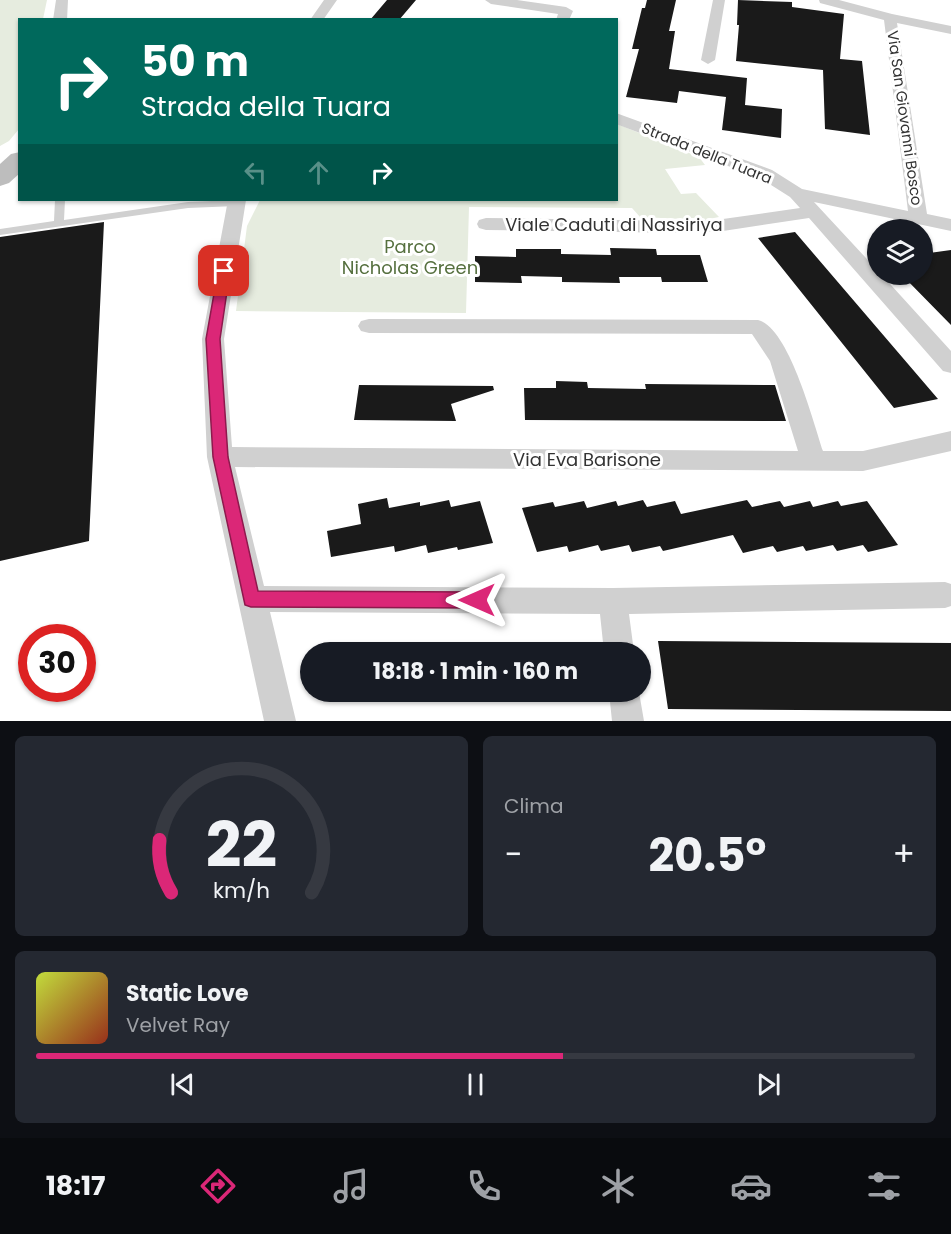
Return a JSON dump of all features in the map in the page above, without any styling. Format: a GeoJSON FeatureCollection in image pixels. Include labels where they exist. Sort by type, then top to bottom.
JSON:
{"type":"FeatureCollection","features":[{"type":"Feature","properties":{"kind":"main road"},"geometry":{"type":"LineString","coordinates":[[0,158],[18,150]]}},
{"type":"Feature","properties":{"kind":"main road"},"geometry":{"type":"LineString","coordinates":[[0,178],[18,161]]}},
{"type":"Feature","properties":{"kind":"street"},"geometry":{"type":"LineString","coordinates":[[60,18],[63,0]]}},
{"type":"Feature","properties":{"kind":"street"},"geometry":{"type":"LineString","coordinates":[[318,18],[331,0]]}},
{"type":"Feature","properties":{"kind":"street"},"geometry":{"type":"LineString","coordinates":[[491,0],[566,10],[563,18]]}},
{"type":"Feature","properties":{"kind":"street"},"geometry":{"type":"LineString","coordinates":[[708,60],[719,0]]}},
{"type":"Feature","properties":{"kind":"street","name":"Via San Giovanni Bosco"},"geometry":{"type":"LineString","coordinates":[[825,0],[890,18],[951,30]]}},
{"type":"Feature","properties":{"kind":"street","name":"Via San Giovanni Bosco"},"geometry":{"type":"LineString","coordinates":[[890,18],[918,217]]}},
{"type":"Feature","properties":{"kind":"street","name":"Strada della Tuara"},"geometry":{"type":"LineString","coordinates":[[618,119],[766,174],[796,193]]}},
{"type":"Feature","properties":{"kind":"street"},"geometry":{"type":"LineString","coordinates":[[796,193],[951,225]]}},
{"type":"Feature","properties":{"kind":"street"},"geometry":{"type":"LineString","coordinates":[[796,193],[951,365]]}},
{"type":"Feature","properties":{"kind":"street"},"geometry":{"type":"LineString","coordinates":[[236,201],[213,339],[220,457],[280,721]]}},
{"type":"Feature","properties":{"kind":"street","name":"Viale Caduti di Nassiriya"},"geometry":{"type":"LineString","coordinates":[[486,224],[679,227],[723,225],[813,212]]}},
{"type":"Feature","properties":{"kind":"street"},"geometry":{"type":"LineString","coordinates":[[369,326],[758,327],[781,360],[813,460]]}},
{"type":"Feature","properties":{"kind":"street","name":"Via Eva Barisone"},"geometry":{"type":"LineString","coordinates":[[220,457],[863,461],[951,441]]}},
{"type":"Feature","properties":{"kind":"street"},"geometry":{"type":"LineString","coordinates":[[251,599],[613,601],[945,594]]}},
{"type":"Feature","properties":{"kind":"street"},"geometry":{"type":"LineString","coordinates":[[613,601],[619,642]]}},
{"type":"Feature","properties":{"kind":"street"},"geometry":{"type":"LineString","coordinates":[[625,702],[628,721]]}},
{"type":"Feature","properties":{"kind":"lane"},"geometry":{"type":"LineString","coordinates":[[59,222],[60,201]]}},
{"type":"Feature","properties":{"kind":"lane"},"geometry":{"type":"LineString","coordinates":[[0,231],[188,205],[236,201]]}},
{"type":"Feature","properties":{"kind":"green space"},"geometry":{"type":"Polygon","coordinates":[[[0,0],[47,0],[43,18],[18,18],[18,130],[9,141],[0,146],[0,0]]]}},
{"type":"Feature","properties":{"kind":"green space","name":"Parco Nicholas Green"},"geometry":{"type":"Polygon","coordinates":[[[618,124],[699,157],[705,165],[665,169],[681,194],[696,193],[719,217],[704,220],[640,217],[632,208],[469,207],[466,313],[236,311],[247,226],[260,201],[618,201],[618,124]]]}},
{"type":"Feature","properties":{"kind":"building"},"geometry":{"type":"Polygon","coordinates":[[[387,0],[416,0],[401,18],[372,18],[387,0]]]}},
{"type":"Feature","properties":{"kind":"building"},"geometry":{"type":"Polygon","coordinates":[[[647,0],[676,0],[669,31],[675,31],[669,69],[747,78],[745,105],[782,109],[781,138],[722,130],[726,97],[679,91],[677,103],[626,97],[639,49],[632,49],[642,8],[645,8],[647,0]]]}},
{"type":"Feature","properties":{"kind":"building"},"geometry":{"type":"Polygon","coordinates":[[[738,0],[792,2],[792,7],[844,14],[840,59],[862,61],[870,135],[825,129],[823,70],[736,61],[739,25],[737,25],[738,0]]]}},
{"type":"Feature","properties":{"kind":"building"},"geometry":{"type":"Polygon","coordinates":[[[104,222],[89,541],[0,561],[0,237],[104,222]]]}},
{"type":"Feature","properties":{"kind":"building"},"geometry":{"type":"Polygon","coordinates":[[[795,232],[938,399],[894,408],[758,238],[795,232]]]}},
{"type":"Feature","properties":{"kind":"building"},"geometry":{"type":"Polygon","coordinates":[[[610,248],[656,249],[657,255],[700,255],[708,282],[662,282],[661,277],[619,277],[620,283],[562,282],[562,277],[521,276],[522,283],[475,282],[475,256],[516,257],[516,249],[561,249],[561,254],[611,255],[610,248]]]}},
{"type":"Feature","properties":{"kind":"building"},"geometry":{"type":"Polygon","coordinates":[[[951,250],[951,325],[912,285],[933,285],[933,252],[951,250]]]}},
{"type":"Feature","properties":{"kind":"building"},"geometry":{"type":"Polygon","coordinates":[[[556,381],[587,382],[588,388],[646,389],[645,384],[775,385],[786,421],[525,420],[524,388],[556,388],[556,381]]]}},
{"type":"Feature","properties":{"kind":"building"},"geometry":{"type":"Polygon","coordinates":[[[359,385],[493,386],[494,390],[451,404],[456,421],[354,420],[359,385]]]}},
{"type":"Feature","properties":{"kind":"building"},"geometry":{"type":"Polygon","coordinates":[[[387,498],[389,508],[420,502],[420,506],[449,500],[451,507],[480,501],[493,543],[428,553],[426,545],[395,552],[394,546],[331,557],[327,531],[361,524],[358,504],[387,498]]]}},
{"type":"Feature","properties":{"kind":"building"},"geometry":{"type":"Polygon","coordinates":[[[643,500],[647,507],[675,501],[681,514],[747,500],[752,507],[780,501],[784,507],[810,501],[813,507],[838,501],[841,506],[867,501],[898,545],[868,552],[863,545],[837,551],[833,545],[806,551],[803,546],[777,552],[773,546],[743,553],[733,535],[663,551],[660,546],[632,552],[629,545],[601,551],[598,545],[569,552],[567,546],[537,552],[522,508],[553,502],[555,507],[584,501],[587,508],[616,501],[618,506],[643,500]]]}},
{"type":"Feature","properties":{"kind":"building"},"geometry":{"type":"Polygon","coordinates":[[[658,641],[951,643],[951,711],[668,709],[658,641]]]}},
{"type":"Feature","properties":{"kind":"route"},"geometry":{"type":"LineString","coordinates":[[224,271],[213,339],[220,457],[251,599],[477,600]]}}]}
